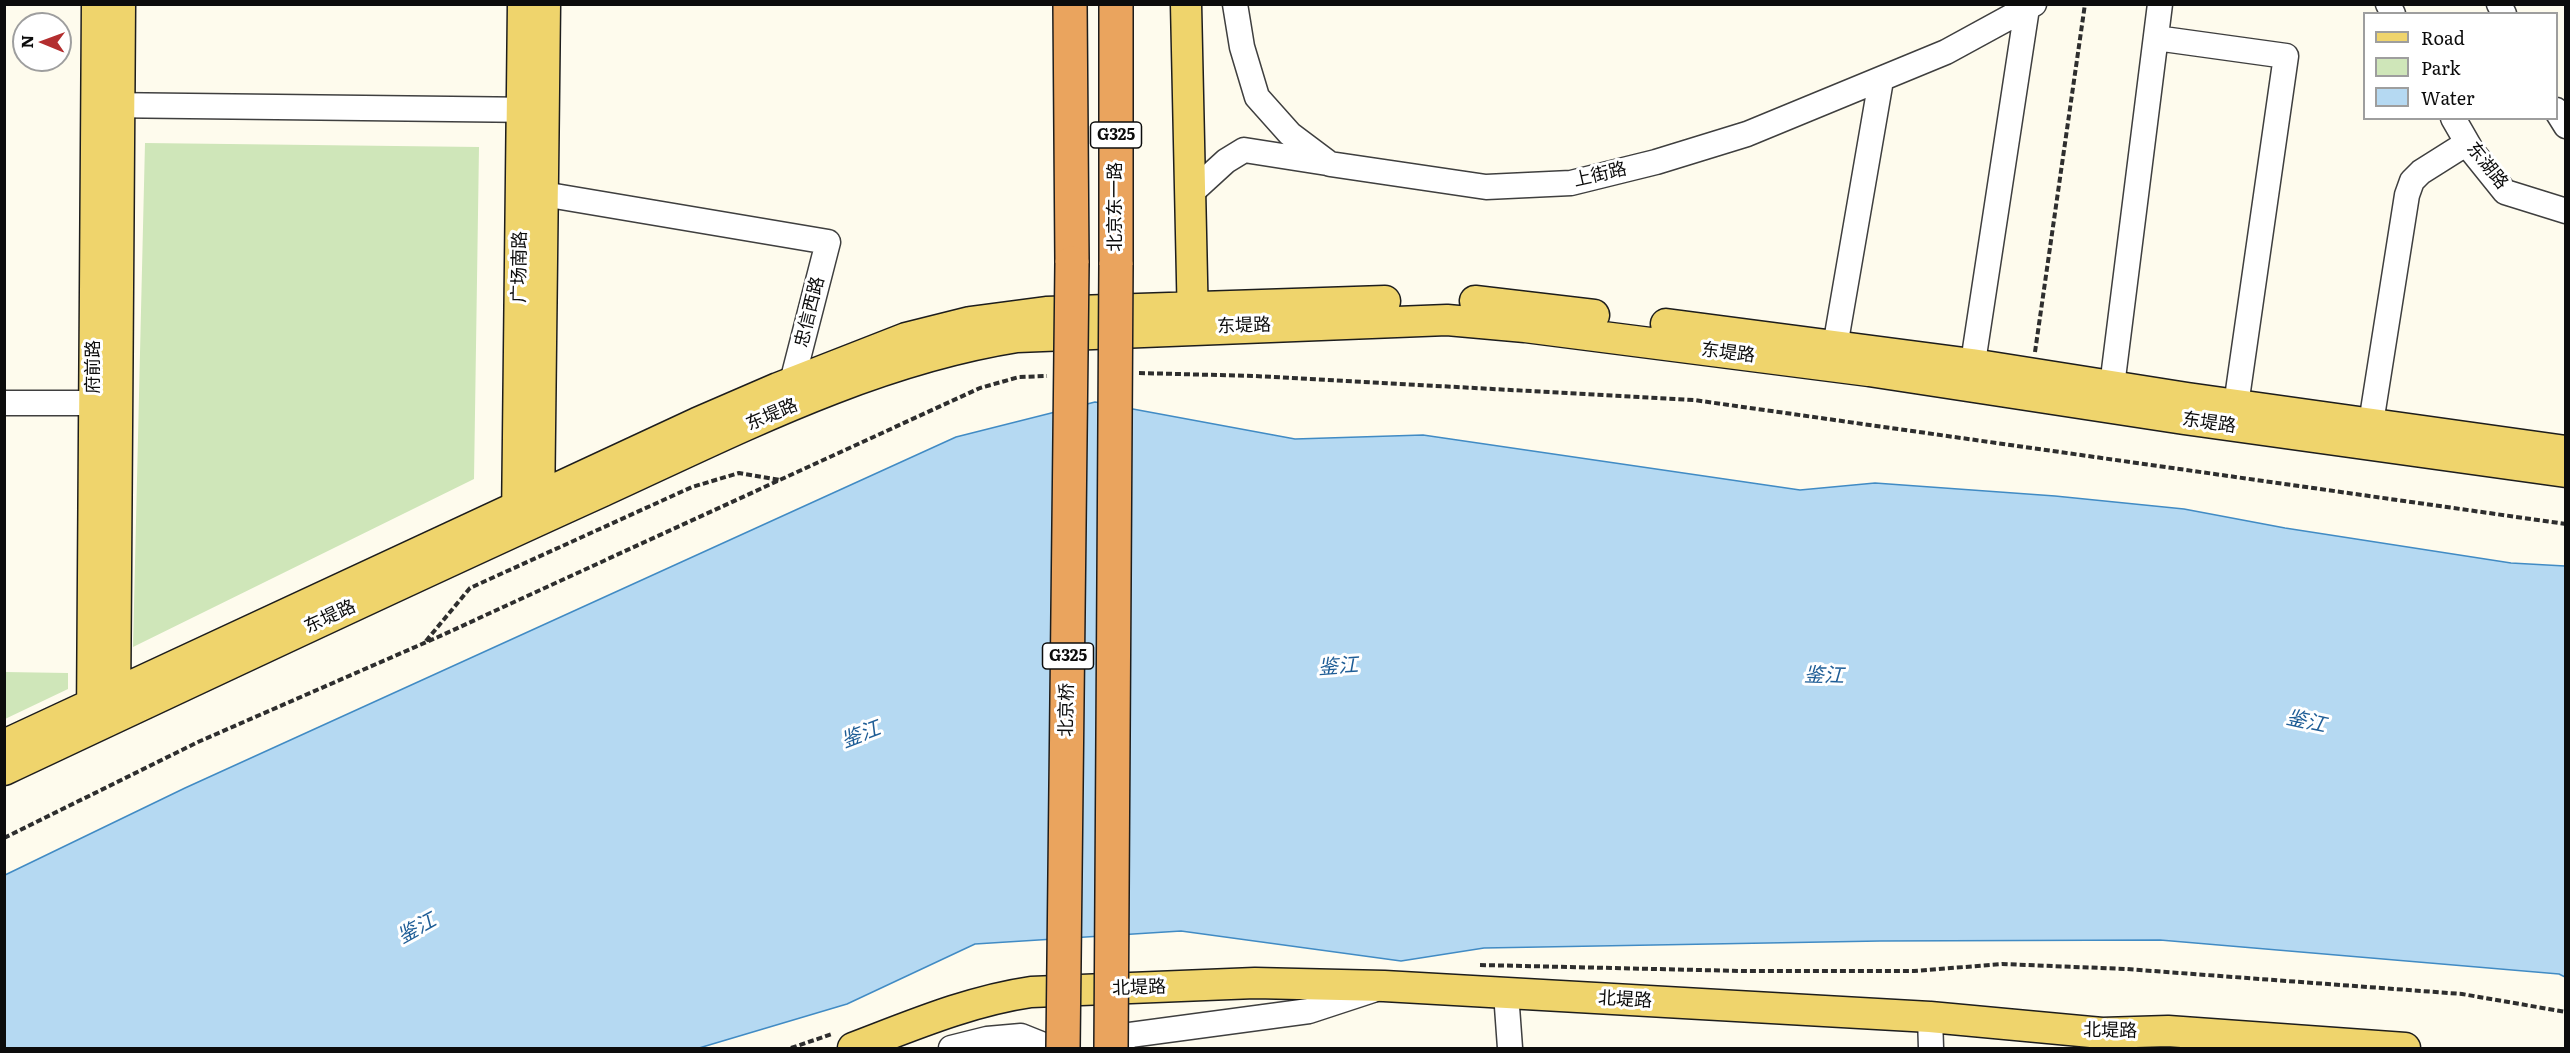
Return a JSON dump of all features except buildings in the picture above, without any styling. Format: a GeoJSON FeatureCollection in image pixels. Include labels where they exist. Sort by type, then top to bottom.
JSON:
{"type":"FeatureCollection","features":[{"type":"Feature","properties":{"kind":"highway","name":"北京桥"},"geometry":{"type":"LineString","coordinates":[[1063,1048],[1072,263],[1070,4]]}},
{"type":"Feature","properties":{"kind":"highway","name":"北京东一路"},"geometry":{"type":"LineString","coordinates":[[1111,1048],[1116,4]]}},
{"type":"Feature","properties":{"kind":"main road","name":"府前路"},"geometry":{"type":"LineString","coordinates":[[97,4],[108,105]]}},
{"type":"Feature","properties":{"kind":"main road","name":"府前路"},"geometry":{"type":"LineString","coordinates":[[103,711],[108,105],[120,4]]}},
{"type":"Feature","properties":{"kind":"main road","name":"广场南路"},"geometry":{"type":"LineString","coordinates":[[523,4],[543,194],[528,513]]}},
{"type":"Feature","properties":{"kind":"main road","name":"广场南路"},"geometry":{"type":"LineString","coordinates":[[528,513],[533,110],[545,4]]}},
{"type":"Feature","properties":{"kind":"main road"},"geometry":{"type":"LineString","coordinates":[[1186,4],[1193,317]]}},
{"type":"Feature","properties":{"kind":"main road","name":"东堤路"},"geometry":{"type":"LineString","coordinates":[[528,513],[912,359],[975,343],[1193,317],[1448,299],[1527,306],[1833,356],[1971,375],[2565,472]]}},
{"type":"Feature","properties":{"kind":"main road","name":"东堤路"},"geometry":{"type":"LineString","coordinates":[[4,770],[103,711],[528,513],[792,382],[906,338],[970,322],[1046,312],[1193,317]]}},
{"type":"Feature","properties":{"kind":"main road","name":"东堤路"},"geometry":{"type":"LineString","coordinates":[[1971,375],[2032,373],[2236,405],[2565,451]]}},
{"type":"Feature","properties":{"kind":"main road","name":"东堤路"},"geometry":{"type":"LineString","coordinates":[[4,745],[103,711]]}},
{"type":"Feature","properties":{"kind":"main road","name":"北堤路"},"geometry":{"type":"LineString","coordinates":[[853,1048],[964,1006],[1031,992],[1255,983],[1384,986],[1930,1017],[2094,1041],[2168,1031],[2405,1048]]}},
{"type":"Feature","properties":{"kind":"street","name":"上街路"},"geometry":{"type":"LineString","coordinates":[[1235,4],[1242,48],[1257,97],[1290,134],[1330,164],[1486,187],[1571,183],[1656,162],[1747,134],[1946,52],[2030,6]]}},
{"type":"Feature","properties":{"kind":"street"},"geometry":{"type":"LineString","coordinates":[[2112,386],[2160,4]]}},
{"type":"Feature","properties":{"kind":"street"},"geometry":{"type":"LineString","coordinates":[[1971,375],[2030,6]]}},
{"type":"Feature","properties":{"kind":"street"},"geometry":{"type":"LineString","coordinates":[[2156,38],[2286,56],[2236,405]]}},
{"type":"Feature","properties":{"kind":"street"},"geometry":{"type":"LineString","coordinates":[[1833,356],[1881,80]]}},
{"type":"Feature","properties":{"kind":"street"},"geometry":{"type":"LineString","coordinates":[[108,105],[533,110]]}},
{"type":"Feature","properties":{"kind":"street","name":"东湖路"},"geometry":{"type":"LineString","coordinates":[[2454,120],[2467,143],[2505,192],[2565,211]]}},
{"type":"Feature","properties":{"kind":"street"},"geometry":{"type":"LineString","coordinates":[[2371,423],[2407,195],[2412,181],[2467,143]]}},
{"type":"Feature","properties":{"kind":"street"},"geometry":{"type":"LineString","coordinates":[[1191,193],[1226,160],[1244,150],[1330,164]]}},
{"type":"Feature","properties":{"kind":"street","name":"忠信西路"},"geometry":{"type":"LineString","coordinates":[[543,194],[828,242],[792,382]]}},
{"type":"Feature","properties":{"kind":"street"},"geometry":{"type":"LineString","coordinates":[[4,403],[106,403]]}},
{"type":"Feature","properties":{"kind":"street"},"geometry":{"type":"LineString","coordinates":[[1116,1048],[1130,1035],[1310,1011],[1384,986]]}},
{"type":"Feature","properties":{"kind":"street"},"geometry":{"type":"LineString","coordinates":[[1506,993],[1510,1048]]}},
{"type":"Feature","properties":{"kind":"street"},"geometry":{"type":"LineString","coordinates":[[1930,1017],[1930,1048]]}},
{"type":"Feature","properties":{"kind":"street"},"geometry":{"type":"LineString","coordinates":[[951,1048],[987,1039],[1021,1036],[1051,1048]]}},
{"type":"Feature","properties":{"kind":"path"},"geometry":{"type":"LineString","coordinates":[[2032,373],[2085,4]]}},
{"type":"Feature","properties":{"kind":"path"},"geometry":{"type":"LineString","coordinates":[[1133,374],[1256,376],[1694,400],[2565,524]]}},
{"type":"Feature","properties":{"kind":"path"},"geometry":{"type":"LineString","coordinates":[[4,838],[198,742],[424,643],[980,388],[1018,377],[1053,376]]}},
{"type":"Feature","properties":{"kind":"path"},"geometry":{"type":"LineString","coordinates":[[424,643],[470,588],[692,487],[739,473],[781,480]]}},
{"type":"Feature","properties":{"kind":"green space"},"geometry":{"type":"Polygon","coordinates":[[[145,143],[479,147],[474,479],[133,647],[145,143]]]}},
{"type":"Feature","properties":{"kind":"green space"},"geometry":{"type":"Polygon","coordinates":[[[5,672],[68,673],[68,689],[5,719],[5,672]]]}},
{"type":"Feature","properties":{"kind":"water","name":"鉴江"},"geometry":{"type":"Polygon","coordinates":[[[1095,402],[1295,439],[1423,435],[1800,490],[1875,483],[2055,496],[2184,509],[2285,528],[2511,563],[2565,566],[2565,977],[2559,974],[2160,940],[1880,941],[1484,948],[1401,961],[1181,931],[975,944],[847,1004],[699,1048],[5,1048],[5,875],[185,788],[956,437],[1095,402]]]}}]}
